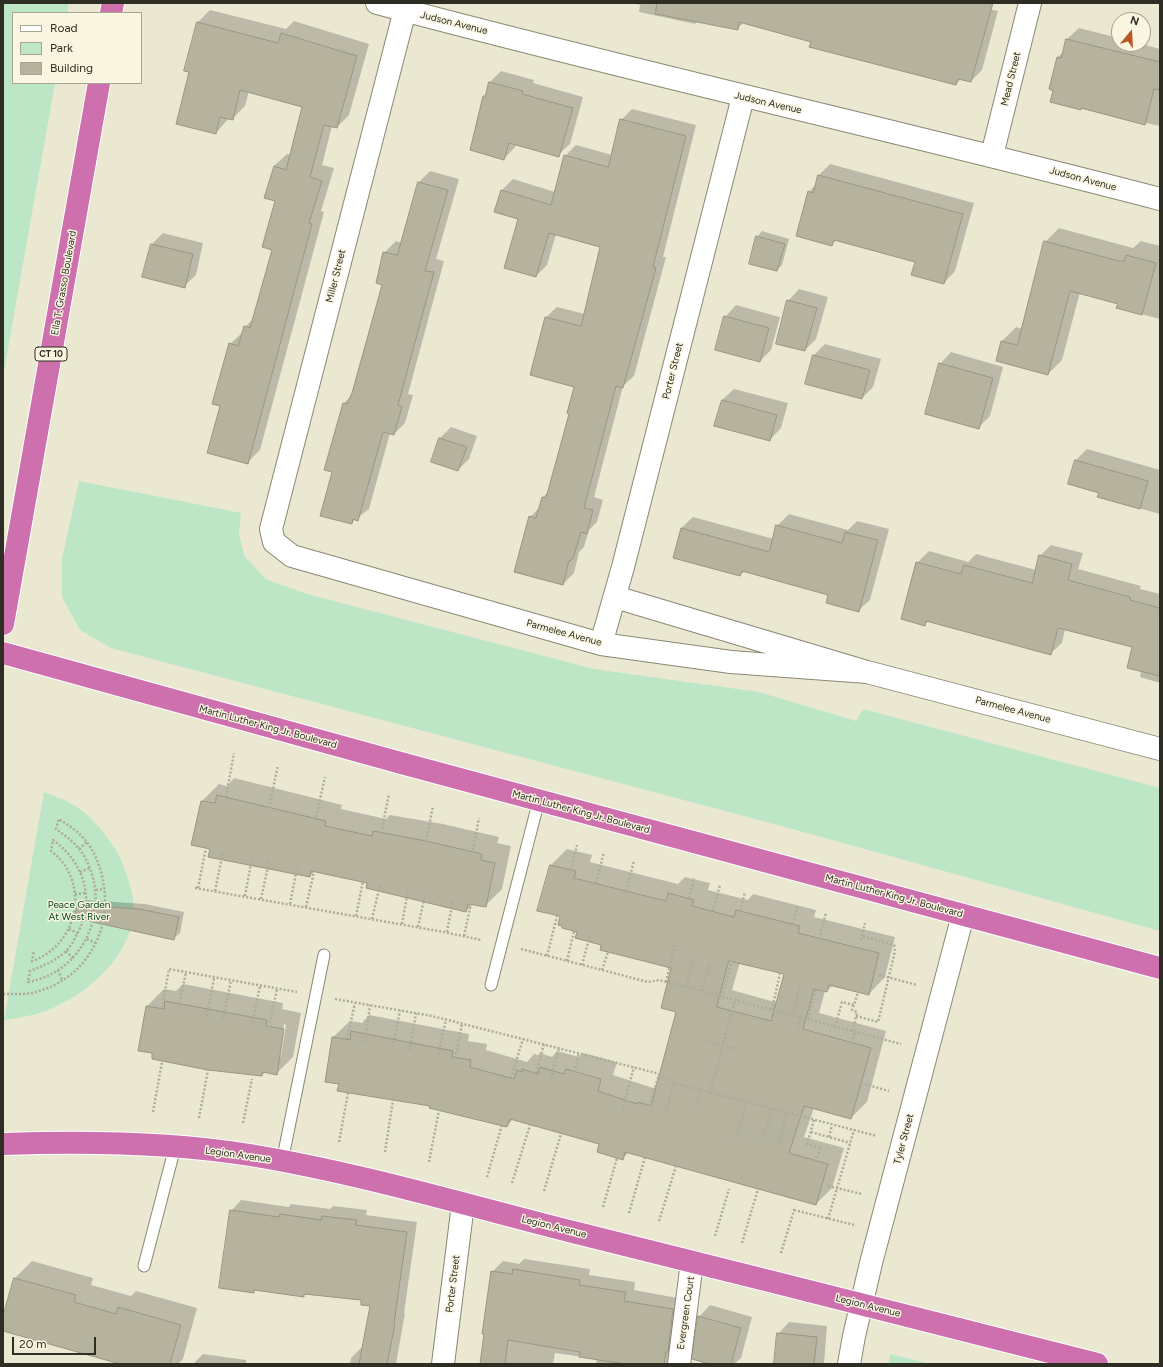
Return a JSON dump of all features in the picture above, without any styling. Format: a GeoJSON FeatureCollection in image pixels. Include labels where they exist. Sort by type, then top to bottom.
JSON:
{"type":"FeatureCollection","features":[{"type":"Feature","properties":{"kind":"highway","name":"Ella T. Grasso Boulevard"},"geometry":{"type":"LineString","coordinates":[[3,624],[99,84]]}},
{"type":"Feature","properties":{"kind":"highway","name":"Martin Luther King Jr. Boulevard"},"geometry":{"type":"LineString","coordinates":[[3,653],[156,696],[1160,968]]}},
{"type":"Feature","properties":{"kind":"highway","name":"Legion Avenue"},"geometry":{"type":"LineString","coordinates":[[3,1144],[60,1142],[175,1147],[249,1155],[400,1188],[1097,1364]]}},
{"type":"Feature","properties":{"kind":"street","name":"Judson Avenue"},"geometry":{"type":"LineString","coordinates":[[377,3],[743,97],[992,155],[1160,199]]}},
{"type":"Feature","properties":{"kind":"street","name":"Mead Street"},"geometry":{"type":"LineString","coordinates":[[992,155],[1030,3]]}},
{"type":"Feature","properties":{"kind":"street","name":"Miller Street"},"geometry":{"type":"LineString","coordinates":[[274,542],[271,529],[405,10]]}},
{"type":"Feature","properties":{"kind":"street","name":"Porter Street"},"geometry":{"type":"LineString","coordinates":[[601,644],[615,597],[743,97]]}},
{"type":"Feature","properties":{"kind":"street","name":"Parmelee Avenue"},"geometry":{"type":"LineString","coordinates":[[274,542],[292,556],[601,644],[731,662],[867,672]]}},
{"type":"Feature","properties":{"kind":"street","name":"Parmelee Avenue"},"geometry":{"type":"LineString","coordinates":[[615,597],[867,672],[1160,749]]}},
{"type":"Feature","properties":{"kind":"street","name":"Tyler Street"},"geometry":{"type":"LineString","coordinates":[[849,1364],[861,1305],[963,915]]}},
{"type":"Feature","properties":{"kind":"street","name":"Porter Street"},"geometry":{"type":"LineString","coordinates":[[443,1364],[463,1204]]}},
{"type":"Feature","properties":{"kind":"street","name":"Evergreen Court"},"geometry":{"type":"LineString","coordinates":[[679,1364],[692,1262]]}},
{"type":"Feature","properties":{"kind":"lane"},"geometry":{"type":"LineString","coordinates":[[491,985],[539,800]]}},
{"type":"Feature","properties":{"kind":"lane"},"geometry":{"type":"LineString","coordinates":[[282,1162],[324,955]]}},
{"type":"Feature","properties":{"kind":"lane"},"geometry":{"type":"LineString","coordinates":[[144,1266],[175,1147]]}},
{"type":"Feature","properties":{"kind":"path"},"geometry":{"type":"LineString","coordinates":[[226,797],[234,753]]}},
{"type":"Feature","properties":{"kind":"path"},"geometry":{"type":"LineString","coordinates":[[269,808],[278,765]]}},
{"type":"Feature","properties":{"kind":"path"},"geometry":{"type":"LineString","coordinates":[[316,817],[325,777]]}},
{"type":"Feature","properties":{"kind":"path"},"geometry":{"type":"LineString","coordinates":[[382,829],[389,794]]}},
{"type":"Feature","properties":{"kind":"path"},"geometry":{"type":"LineString","coordinates":[[426,840],[433,806]]}},
{"type":"Feature","properties":{"kind":"path"},"geometry":{"type":"LineString","coordinates":[[473,850],[479,818]]}},
{"type":"Feature","properties":{"kind":"path"},"geometry":{"type":"LineString","coordinates":[[3,994],[40,991],[78,970],[91,954],[104,919],[106,901],[102,872],[87,842],[75,830],[59,819],[56,829],[79,849],[90,868],[96,890],[95,915],[87,939],[73,958],[58,970],[42,979],[28,982],[30,971],[43,966],[66,951],[78,933],[85,913],[86,893],[80,872],[72,857],[53,840],[51,851],[67,868],[75,894],[74,917],[69,928],[52,950],[32,961],[34,950]]}},
{"type":"Feature","properties":{"kind":"path"},"geometry":{"type":"LineString","coordinates":[[79,849],[87,842]]}},
{"type":"Feature","properties":{"kind":"path"},"geometry":{"type":"LineString","coordinates":[[570,870],[577,845]]}},
{"type":"Feature","properties":{"kind":"path"},"geometry":{"type":"LineString","coordinates":[[198,888],[206,848]]}},
{"type":"Feature","properties":{"kind":"path"},"geometry":{"type":"LineString","coordinates":[[215,891],[223,852]]}},
{"type":"Feature","properties":{"kind":"path"},"geometry":{"type":"LineString","coordinates":[[596,883],[604,852]]}},
{"type":"Feature","properties":{"kind":"path"},"geometry":{"type":"LineString","coordinates":[[245,896],[252,858]]}},
{"type":"Feature","properties":{"kind":"path"},"geometry":{"type":"LineString","coordinates":[[626,891],[634,861]]}},
{"type":"Feature","properties":{"kind":"path"},"geometry":{"type":"LineString","coordinates":[[261,899],[269,862]]}},
{"type":"Feature","properties":{"kind":"path"},"geometry":{"type":"LineString","coordinates":[[80,872],[90,868]]}},
{"type":"Feature","properties":{"kind":"path"},"geometry":{"type":"LineString","coordinates":[[290,904],[297,868]]}},
{"type":"Feature","properties":{"kind":"path"},"geometry":{"type":"LineString","coordinates":[[306,907],[314,872]]}},
{"type":"Feature","properties":{"kind":"path"},"geometry":{"type":"LineString","coordinates":[[689,898],[694,878]]}},
{"type":"Feature","properties":{"kind":"path"},"geometry":{"type":"LineString","coordinates":[[356,916],[363,881]]}},
{"type":"Feature","properties":{"kind":"path"},"geometry":{"type":"LineString","coordinates":[[372,919],[380,885]]}},
{"type":"Feature","properties":{"kind":"path"},"geometry":{"type":"LineString","coordinates":[[713,911],[720,885]]}},
{"type":"Feature","properties":{"kind":"path"},"geometry":{"type":"LineString","coordinates":[[195,888],[447,932],[648,982],[659,980],[901,1044]]}},
{"type":"Feature","properties":{"kind":"path"},"geometry":{"type":"LineString","coordinates":[[96,890],[105,889]]}},
{"type":"Feature","properties":{"kind":"path"},"geometry":{"type":"LineString","coordinates":[[402,924],[408,890]]}},
{"type":"Feature","properties":{"kind":"path"},"geometry":{"type":"LineString","coordinates":[[740,911],[745,892]]}},
{"type":"Feature","properties":{"kind":"path"},"geometry":{"type":"LineString","coordinates":[[75,894],[86,893]]}},
{"type":"Feature","properties":{"kind":"path"},"geometry":{"type":"LineString","coordinates":[[418,927],[425,894]]}},
{"type":"Feature","properties":{"kind":"path"},"geometry":{"type":"LineString","coordinates":[[447,932],[453,900]]}},
{"type":"Feature","properties":{"kind":"path"},"geometry":{"type":"LineString","coordinates":[[464,936],[471,904]]}},
{"type":"Feature","properties":{"kind":"path"},"geometry":{"type":"LineString","coordinates":[[793,924],[798,905]]}},
{"type":"Feature","properties":{"kind":"path"},"geometry":{"type":"LineString","coordinates":[[85,913],[95,915]]}},
{"type":"Feature","properties":{"kind":"path"},"geometry":{"type":"LineString","coordinates":[[819,939],[826,913]]}},
{"type":"Feature","properties":{"kind":"path"},"geometry":{"type":"LineString","coordinates":[[547,956],[557,916]]}},
{"type":"Feature","properties":{"kind":"path"},"geometry":{"type":"LineString","coordinates":[[861,940],[865,923]]}},
{"type":"Feature","properties":{"kind":"path"},"geometry":{"type":"LineString","coordinates":[[69,928],[78,933]]}},
{"type":"Feature","properties":{"kind":"path"},"geometry":{"type":"LineString","coordinates":[[567,961],[574,931]]}},
{"type":"Feature","properties":{"kind":"path"},"geometry":{"type":"LineString","coordinates":[[582,965],[590,935]]}},
{"type":"Feature","properties":{"kind":"path"},"geometry":{"type":"LineString","coordinates":[[856,1016],[878,1022],[895,951],[894,945],[862,936]]}},
{"type":"Feature","properties":{"kind":"path"},"geometry":{"type":"LineString","coordinates":[[87,939],[96,943]]}},
{"type":"Feature","properties":{"kind":"path"},"geometry":{"type":"LineString","coordinates":[[666,982],[675,944]]}},
{"type":"Feature","properties":{"kind":"path"},"geometry":{"type":"LineString","coordinates":[[66,951],[73,958]]}},
{"type":"Feature","properties":{"kind":"path"},"geometry":{"type":"LineString","coordinates":[[602,970],[608,952]]}},
{"type":"Feature","properties":{"kind":"path"},"geometry":{"type":"LineString","coordinates":[[686,987],[693,959]]}},
{"type":"Feature","properties":{"kind":"path"},"geometry":{"type":"LineString","coordinates":[[722,997],[732,959]]}},
{"type":"Feature","properties":{"kind":"path"},"geometry":{"type":"LineString","coordinates":[[702,991],[710,963]]}},
{"type":"Feature","properties":{"kind":"path"},"geometry":{"type":"LineString","coordinates":[[162,1008],[169,969],[400,1010],[446,1019],[634,1067],[659,1075],[674,1083],[877,1136]]}},
{"type":"Feature","properties":{"kind":"path"},"geometry":{"type":"LineString","coordinates":[[58,970],[62,980]]}},
{"type":"Feature","properties":{"kind":"path"},"geometry":{"type":"LineString","coordinates":[[178,1011],[186,972]]}},
{"type":"Feature","properties":{"kind":"path"},"geometry":{"type":"LineString","coordinates":[[772,1010],[780,973]]}},
{"type":"Feature","properties":{"kind":"path"},"geometry":{"type":"LineString","coordinates":[[879,975],[917,985]]}},
{"type":"Feature","properties":{"kind":"path"},"geometry":{"type":"LineString","coordinates":[[207,1016],[214,978]]}},
{"type":"Feature","properties":{"kind":"path"},"geometry":{"type":"LineString","coordinates":[[223,1019],[230,980]]}},
{"type":"Feature","properties":{"kind":"path"},"geometry":{"type":"LineString","coordinates":[[252,1024],[260,986]]}},
{"type":"Feature","properties":{"kind":"path"},"geometry":{"type":"LineString","coordinates":[[793,1015],[800,986]]}},
{"type":"Feature","properties":{"kind":"path"},"geometry":{"type":"LineString","coordinates":[[269,1027],[277,988]]}},
{"type":"Feature","properties":{"kind":"path"},"geometry":{"type":"LineString","coordinates":[[808,1019],[816,990]]}},
{"type":"Feature","properties":{"kind":"path"},"geometry":{"type":"LineString","coordinates":[[852,1043],[857,1012],[852,1010],[858,992]]}},
{"type":"Feature","properties":{"kind":"path"},"geometry":{"type":"LineString","coordinates":[[710,1093],[735,1000]]}},
{"type":"Feature","properties":{"kind":"path"},"geometry":{"type":"LineString","coordinates":[[835,1027],[842,1002],[854,1005]]}},
{"type":"Feature","properties":{"kind":"path"},"geometry":{"type":"LineString","coordinates":[[347,1039],[355,1003]]}},
{"type":"Feature","properties":{"kind":"path"},"geometry":{"type":"LineString","coordinates":[[365,1042],[370,1005]]}},
{"type":"Feature","properties":{"kind":"path"},"geometry":{"type":"LineString","coordinates":[[393,1047],[400,1010]]}},
{"type":"Feature","properties":{"kind":"path"},"geometry":{"type":"LineString","coordinates":[[410,1050],[416,1013]]}},
{"type":"Feature","properties":{"kind":"path"},"geometry":{"type":"LineString","coordinates":[[798,1028],[800,1017]]}},
{"type":"Feature","properties":{"kind":"path"},"geometry":{"type":"LineString","coordinates":[[438,1055],[446,1019]]}},
{"type":"Feature","properties":{"kind":"path"},"geometry":{"type":"LineString","coordinates":[[455,1058],[462,1024]]}},
{"type":"Feature","properties":{"kind":"path"},"geometry":{"type":"LineString","coordinates":[[511,1078],[523,1039]]}},
{"type":"Feature","properties":{"kind":"path"},"geometry":{"type":"LineString","coordinates":[[708,1041],[722,1046],[738,1049]]}},
{"type":"Feature","properties":{"kind":"path"},"geometry":{"type":"LineString","coordinates":[[536,1073],[544,1044]]}},
{"type":"Feature","properties":{"kind":"path"},"geometry":{"type":"LineString","coordinates":[[551,1078],[559,1048]]}},
{"type":"Feature","properties":{"kind":"path"},"geometry":{"type":"LineString","coordinates":[[574,1072],[579,1053]]}},
{"type":"Feature","properties":{"kind":"path"},"geometry":{"type":"LineString","coordinates":[[153,1112],[162,1062]]}},
{"type":"Feature","properties":{"kind":"path"},"geometry":{"type":"LineString","coordinates":[[622,1110],[634,1067]]}},
{"type":"Feature","properties":{"kind":"path"},"geometry":{"type":"LineString","coordinates":[[199,1118],[208,1070]]}},
{"type":"Feature","properties":{"kind":"path"},"geometry":{"type":"LineString","coordinates":[[650,1106],[659,1075]]}},
{"type":"Feature","properties":{"kind":"path"},"geometry":{"type":"LineString","coordinates":[[243,1123],[252,1079]]}},
{"type":"Feature","properties":{"kind":"path"},"geometry":{"type":"LineString","coordinates":[[666,1110],[674,1083]]}},
{"type":"Feature","properties":{"kind":"path"},"geometry":{"type":"LineString","coordinates":[[861,1083],[889,1091]]}},
{"type":"Feature","properties":{"kind":"path"},"geometry":{"type":"LineString","coordinates":[[696,1106],[700,1090]]}},
{"type":"Feature","properties":{"kind":"path"},"geometry":{"type":"LineString","coordinates":[[339,1142],[348,1093]]}},
{"type":"Feature","properties":{"kind":"path"},"geometry":{"type":"LineString","coordinates":[[385,1152],[393,1100]]}},
{"type":"Feature","properties":{"kind":"path"},"geometry":{"type":"LineString","coordinates":[[736,1138],[747,1102]]}},
{"type":"Feature","properties":{"kind":"path"},"geometry":{"type":"LineString","coordinates":[[763,1137],[772,1109]]}},
{"type":"Feature","properties":{"kind":"path"},"geometry":{"type":"LineString","coordinates":[[429,1162],[439,1110]]}},
{"type":"Feature","properties":{"kind":"path"},"geometry":{"type":"LineString","coordinates":[[779,1142],[787,1113]]}},
{"type":"Feature","properties":{"kind":"path"},"geometry":{"type":"LineString","coordinates":[[814,1120],[807,1144],[821,1148],[816,1161]]}},
{"type":"Feature","properties":{"kind":"path"},"geometry":{"type":"LineString","coordinates":[[487,1177],[502,1125]]}},
{"type":"Feature","properties":{"kind":"path"},"geometry":{"type":"LineString","coordinates":[[512,1183],[530,1125]]}},
{"type":"Feature","properties":{"kind":"path"},"geometry":{"type":"LineString","coordinates":[[829,1137],[832,1125]]}},
{"type":"Feature","properties":{"kind":"path"},"geometry":{"type":"LineString","coordinates":[[828,1219],[854,1130]]}},
{"type":"Feature","properties":{"kind":"path"},"geometry":{"type":"LineString","coordinates":[[811,1132],[850,1143]]}},
{"type":"Feature","properties":{"kind":"path"},"geometry":{"type":"LineString","coordinates":[[544,1191],[561,1134]]}},
{"type":"Feature","properties":{"kind":"path"},"geometry":{"type":"LineString","coordinates":[[629,1213],[645,1157]]}},
{"type":"Feature","properties":{"kind":"path"},"geometry":{"type":"LineString","coordinates":[[603,1207],[617,1158]]}},
{"type":"Feature","properties":{"kind":"path"},"geometry":{"type":"LineString","coordinates":[[659,1221],[676,1166]]}},
{"type":"Feature","properties":{"kind":"path"},"geometry":{"type":"LineString","coordinates":[[828,1186],[862,1194]]}},
{"type":"Feature","properties":{"kind":"path"},"geometry":{"type":"LineString","coordinates":[[715,1236],[729,1189]]}},
{"type":"Feature","properties":{"kind":"path"},"geometry":{"type":"LineString","coordinates":[[742,1243],[758,1189]]}},
{"type":"Feature","properties":{"kind":"path"},"geometry":{"type":"LineString","coordinates":[[781,1253],[795,1208],[828,1219],[854,1225]]}},
{"type":"Feature","properties":{"kind":"green space"},"geometry":{"type":"Polygon","coordinates":[[[3,3],[69,3],[67,12],[12,12],[12,84],[55,84],[3,377],[3,3]]]}},
{"type":"Feature","properties":{"kind":"green space"},"geometry":{"type":"Polygon","coordinates":[[[79,481],[241,513],[239,535],[245,557],[266,579],[307,594],[594,669],[759,692],[856,721],[863,709],[1160,788],[1160,931],[789,828],[111,648],[80,630],[62,597],[62,559],[79,481]]]}},
{"type":"Feature","properties":{"kind":"green space","name":"Peace Garden At West River"},"geometry":{"type":"Polygon","coordinates":[[[44,792],[79,808],[95,823],[110,841],[121,861],[129,881],[134,905],[133,917],[129,933],[122,949],[101,976],[73,997],[43,1012],[4,1020],[44,792]]]}},
{"type":"Feature","properties":{"kind":"green space"},"geometry":{"type":"Polygon","coordinates":[[[890,1354],[931,1364],[889,1364],[890,1354]]]}},
{"type":"Feature","properties":{"kind":"building"},"geometry":{"type":"Polygon","coordinates":[[[657,3],[993,3],[971,82],[958,79],[956,85],[809,47],[811,42],[739,22],[738,30],[656,14],[657,3]]]}},
{"type":"Feature","properties":{"kind":"building"},"geometry":{"type":"Polygon","coordinates":[[[197,22],[278,43],[281,33],[357,56],[337,128],[324,125],[310,177],[322,181],[309,223],[312,224],[248,464],[207,453],[220,406],[212,404],[229,343],[238,346],[244,326],[250,328],[272,250],[262,247],[275,201],[264,198],[274,166],[286,170],[302,107],[240,90],[233,120],[220,117],[216,134],[176,124],[189,72],[184,71],[197,22]]]}},
{"type":"Feature","properties":{"kind":"building"},"geometry":{"type":"Polygon","coordinates":[[[1066,39],[1111,50],[1111,52],[1119,52],[1160,62],[1160,90],[1154,89],[1145,125],[1081,108],[1081,110],[1050,102],[1053,91],[1049,89],[1057,57],[1061,58],[1066,39]]]}},
{"type":"Feature","properties":{"kind":"building"},"geometry":{"type":"Polygon","coordinates":[[[489,82],[523,91],[522,94],[573,108],[559,157],[509,143],[504,160],[470,150],[483,96],[485,96],[489,82]]]}},
{"type":"Feature","properties":{"kind":"building"},"geometry":{"type":"Polygon","coordinates":[[[620,119],[686,136],[653,267],[656,268],[623,388],[616,386],[584,508],[593,510],[587,534],[581,532],[573,559],[569,561],[563,585],[514,572],[529,516],[536,518],[542,497],[546,498],[569,414],[567,413],[574,387],[530,375],[545,317],[581,326],[600,247],[549,233],[536,277],[504,268],[518,219],[494,212],[501,190],[551,205],[564,155],[608,167],[620,119]]]}},
{"type":"Feature","properties":{"kind":"building"},"geometry":{"type":"Polygon","coordinates":[[[818,175],[963,214],[944,284],[911,275],[915,262],[834,240],[832,246],[796,236],[808,191],[813,193],[818,175]]]}},
{"type":"Feature","properties":{"kind":"building"},"geometry":{"type":"Polygon","coordinates":[[[418,182],[448,190],[425,271],[434,272],[398,405],[402,407],[394,435],[383,432],[358,521],[353,519],[352,524],[320,516],[332,472],[324,470],[343,403],[347,404],[352,393],[382,285],[376,283],[383,252],[397,255],[418,182]]]}},
{"type":"Feature","properties":{"kind":"building"},"geometry":{"type":"Polygon","coordinates":[[[756,236],[785,244],[777,271],[749,264],[756,236]]]}},
{"type":"Feature","properties":{"kind":"building"},"geometry":{"type":"Polygon","coordinates":[[[1044,241],[1119,261],[1124,261],[1126,255],[1156,263],[1142,315],[1116,308],[1118,304],[1070,291],[1048,375],[996,361],[1001,341],[1017,345],[1044,241]]]}},
{"type":"Feature","properties":{"kind":"building"},"geometry":{"type":"Polygon","coordinates":[[[151,244],[193,254],[185,288],[142,277],[151,244]]]}},
{"type":"Feature","properties":{"kind":"building"},"geometry":{"type":"Polygon","coordinates":[[[787,300],[817,308],[805,351],[776,344],[787,300]]]}},
{"type":"Feature","properties":{"kind":"building"},"geometry":{"type":"Polygon","coordinates":[[[724,316],[769,328],[760,362],[715,350],[724,316]]]}},
{"type":"Feature","properties":{"kind":"building"},"geometry":{"type":"Polygon","coordinates":[[[813,355],[870,370],[862,399],[805,384],[813,355]]]}},
{"type":"Feature","properties":{"kind":"building"},"geometry":{"type":"Polygon","coordinates":[[[939,363],[993,378],[979,429],[925,414],[939,363]]]}},
{"type":"Feature","properties":{"kind":"building"},"geometry":{"type":"Polygon","coordinates":[[[722,400],[777,415],[770,441],[714,426],[722,400]]]}},
{"type":"Feature","properties":{"kind":"building"},"geometry":{"type":"Polygon","coordinates":[[[439,438],[467,447],[458,471],[431,462],[439,438]]]}},
{"type":"Feature","properties":{"kind":"building"},"geometry":{"type":"Polygon","coordinates":[[[1075,460],[1148,481],[1140,509],[1097,497],[1099,493],[1068,484],[1075,460]]]}},
{"type":"Feature","properties":{"kind":"building"},"geometry":{"type":"Polygon","coordinates":[[[776,525],[842,543],[845,532],[878,540],[859,612],[826,603],[828,595],[742,571],[740,576],[673,558],[681,528],[769,552],[776,525]]]}},
{"type":"Feature","properties":{"kind":"building"},"geometry":{"type":"Polygon","coordinates":[[[1039,555],[1072,564],[1068,580],[1130,597],[1130,600],[1160,608],[1160,676],[1127,668],[1132,647],[1058,628],[1051,655],[926,621],[925,626],[901,619],[916,562],[961,574],[964,565],[1032,583],[1039,555]]]}},
{"type":"Feature","properties":{"kind":"building"},"geometry":{"type":"Polygon","coordinates":[[[217,795],[326,821],[325,826],[372,836],[373,831],[482,854],[481,860],[495,863],[486,907],[468,904],[466,912],[366,888],[367,883],[311,871],[310,877],[208,857],[210,849],[191,845],[201,801],[215,803],[217,795]]]}},
{"type":"Feature","properties":{"kind":"building"},"geometry":{"type":"Polygon","coordinates":[[[550,865],[576,871],[574,878],[666,901],[668,893],[694,900],[692,906],[734,917],[736,910],[800,926],[798,933],[879,953],[869,995],[829,985],[827,992],[814,989],[803,1029],[871,1048],[851,1119],[804,1106],[789,1153],[828,1164],[816,1205],[625,1152],[623,1160],[597,1152],[599,1144],[510,1119],[507,1127],[429,1108],[430,1106],[337,1091],[339,1084],[325,1082],[332,1037],[350,1040],[351,1031],[453,1051],[452,1057],[471,1060],[470,1067],[514,1079],[517,1070],[522,1072],[522,1069],[538,1074],[540,1067],[564,1074],[566,1069],[601,1079],[598,1091],[637,1104],[638,1102],[651,1106],[676,1012],[661,1008],[671,968],[600,950],[601,945],[575,938],[577,932],[562,928],[562,926],[558,925],[560,916],[537,911],[550,865]],[[729,961],[717,1007],[771,1021],[784,974],[729,961]]]}},
{"type":"Feature","properties":{"kind":"building"},"geometry":{"type":"Polygon","coordinates":[[[77,905],[139,909],[179,917],[174,940],[75,918],[77,905]]]}},
{"type":"Feature","properties":{"kind":"building"},"geometry":{"type":"Polygon","coordinates":[[[165,1001],[267,1020],[266,1026],[284,1029],[277,1075],[263,1072],[262,1076],[208,1070],[152,1059],[152,1053],[138,1051],[146,1006],[164,1009],[165,1001]]]}},
{"type":"Feature","properties":{"kind":"building"},"geometry":{"type":"Polygon","coordinates":[[[230,1210],[279,1217],[280,1214],[321,1220],[322,1216],[357,1220],[356,1225],[407,1232],[395,1324],[387,1364],[359,1364],[370,1306],[361,1305],[361,1300],[304,1294],[304,1297],[254,1290],[254,1293],[219,1288],[230,1210]]]}},
{"type":"Feature","properties":{"kind":"building"},"geometry":{"type":"Polygon","coordinates":[[[513,1269],[580,1280],[579,1285],[626,1292],[624,1301],[673,1309],[668,1352],[666,1352],[664,1364],[626,1364],[579,1357],[580,1352],[508,1340],[505,1364],[480,1364],[484,1334],[482,1334],[491,1271],[512,1274],[513,1269]]]}},
{"type":"Feature","properties":{"kind":"building"},"geometry":{"type":"Polygon","coordinates":[[[14,1278],[76,1295],[74,1302],[116,1314],[118,1307],[181,1325],[170,1364],[120,1364],[3,1331],[3,1316],[14,1278]]]}},
{"type":"Feature","properties":{"kind":"building"},"geometry":{"type":"Polygon","coordinates":[[[698,1316],[741,1328],[731,1364],[709,1364],[692,1359],[698,1316]]]}},
{"type":"Feature","properties":{"kind":"building"},"geometry":{"type":"Polygon","coordinates":[[[777,1333],[817,1337],[814,1364],[774,1364],[777,1333]]]}}]}
